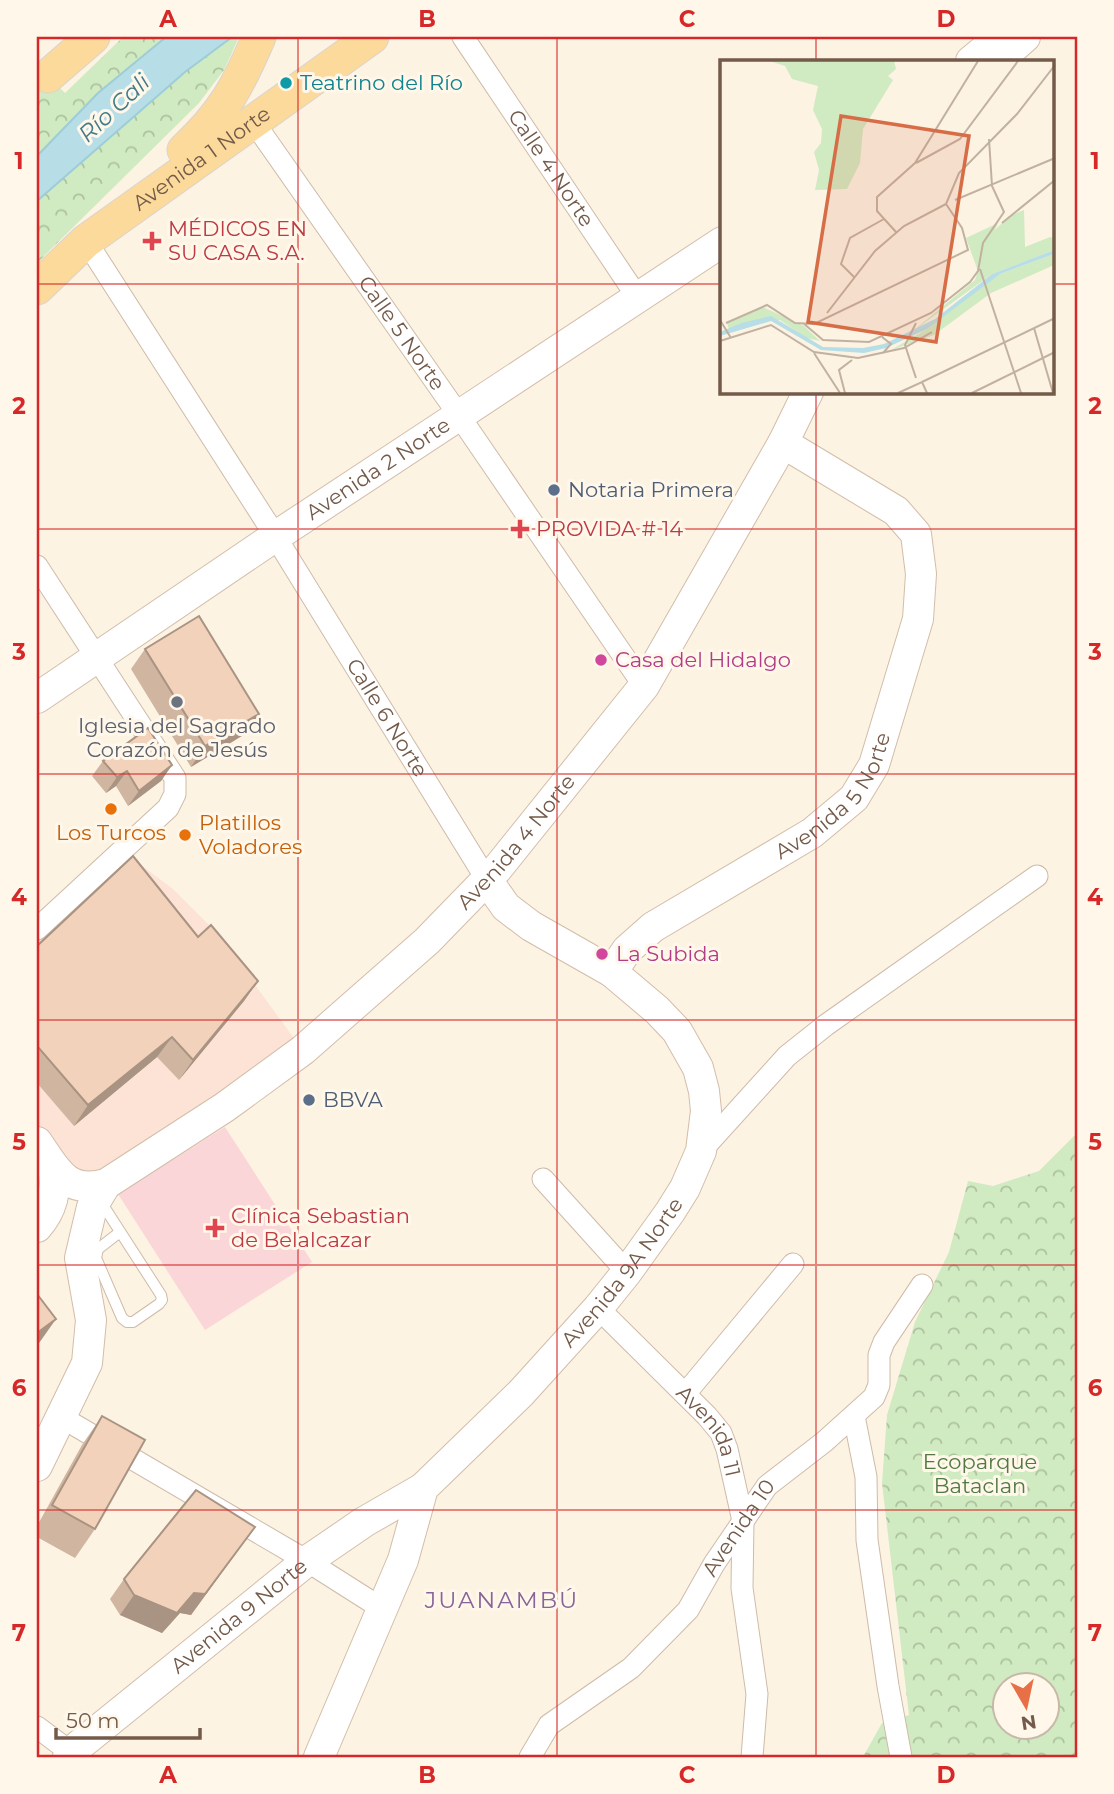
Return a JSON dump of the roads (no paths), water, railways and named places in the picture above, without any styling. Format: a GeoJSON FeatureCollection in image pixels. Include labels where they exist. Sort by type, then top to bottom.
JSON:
{"type":"FeatureCollection","features":[{"type":"Feature","properties":{"kind":"main road"},"geometry":{"type":"LineString","coordinates":[[82,37],[50,74],[93,37]]}},
{"type":"Feature","properties":{"kind":"main road"},"geometry":{"type":"LineString","coordinates":[[86,241],[210,127],[239,84],[259,37]]}},
{"type":"Feature","properties":{"kind":"main road","name":"Avenida 1 Norte"},"geometry":{"type":"LineString","coordinates":[[37,288],[86,241],[372,37]]}},
{"type":"Feature","properties":{"kind":"main road"},"geometry":{"type":"LineString","coordinates":[[972,60],[1000,37]]}},
{"type":"Feature","properties":{"kind":"main road"},"geometry":{"type":"LineString","coordinates":[[999,60],[1025,37]]}},
{"type":"Feature","properties":{"kind":"main road","name":"Avenida 2 Norte"},"geometry":{"type":"LineString","coordinates":[[37,698],[275,537],[720,243]]}},
{"type":"Feature","properties":{"kind":"main road","name":"Avenida 4 Norte"},"geometry":{"type":"LineString","coordinates":[[102,1190],[303,1051],[427,941],[487,880],[644,686],[783,443],[807,394]]}},
{"type":"Feature","properties":{"kind":"main road","name":"Avenida 5 Norte"},"geometry":{"type":"LineString","coordinates":[[611,972],[627,950],[653,927],[812,833],[854,798],[874,765],[918,618],[921,574],[916,534],[896,511],[783,443]]}},
{"type":"Feature","properties":{"kind":"main road","name":"Calle 6 Norte"},"geometry":{"type":"LineString","coordinates":[[487,880],[506,907],[531,926],[611,972],[657,1010],[677,1031],[690,1051],[704,1091],[706,1111],[701,1151]]}},
{"type":"Feature","properties":{"kind":"main road"},"geometry":{"type":"LineString","coordinates":[[37,1142],[53,1167],[67,1181],[102,1190],[88,1219],[80,1258]]}},
{"type":"Feature","properties":{"kind":"main road","name":"Avenida 9A Norte"},"geometry":{"type":"LineString","coordinates":[[423,1488],[521,1394],[598,1308],[627,1272],[685,1188],[701,1151]]}},
{"type":"Feature","properties":{"kind":"main road"},"geometry":{"type":"LineString","coordinates":[[37,1466],[87,1363],[97,1290],[67,1239],[37,1228],[50,1207],[54,1194],[53,1167]]}},
{"type":"Feature","properties":{"kind":"main road"},"geometry":{"type":"LineString","coordinates":[[319,1757],[380,1608],[403,1560],[423,1488]]}},
{"type":"Feature","properties":{"kind":"main road","name":"Avenida 9 Norte"},"geometry":{"type":"LineString","coordinates":[[72,1756],[307,1561],[364,1522],[423,1488]]}},
{"type":"Feature","properties":{"kind":"street","name":"Calle 4 Norte"},"geometry":{"type":"LineString","coordinates":[[463,37],[638,298]]}},
{"type":"Feature","properties":{"kind":"street","name":"Calle 5 Norte"},"geometry":{"type":"LineString","coordinates":[[253,121],[644,686]]}},
{"type":"Feature","properties":{"kind":"street","name":"Calle 6 Norte"},"geometry":{"type":"LineString","coordinates":[[86,241],[275,537],[487,880]]}},
{"type":"Feature","properties":{"kind":"street"},"geometry":{"type":"LineString","coordinates":[[37,566],[175,778],[175,794],[168,808],[37,929]]}},
{"type":"Feature","properties":{"kind":"street","name":"Avenida 9A Norte"},"geometry":{"type":"LineString","coordinates":[[701,1151],[787,1056],[826,1025],[1037,876]]}},
{"type":"Feature","properties":{"kind":"street"},"geometry":{"type":"LineString","coordinates":[[543,1179],[627,1272]]}},
{"type":"Feature","properties":{"kind":"street"},"geometry":{"type":"LineString","coordinates":[[685,1394],[793,1264]]}},
{"type":"Feature","properties":{"kind":"street","name":"Avenida 10"},"geometry":{"type":"LineString","coordinates":[[530,1757],[550,1725],[631,1668],[688,1610],[714,1564],[767,1486],[854,1416],[874,1396],[879,1385],[879,1355],[884,1342],[922,1285]]}},
{"type":"Feature","properties":{"kind":"street","name":"Avenida 11"},"geometry":{"type":"LineString","coordinates":[[598,1308],[721,1433],[727,1449],[743,1521],[742,1588],[757,1694],[752,1757]]}},
{"type":"Feature","properties":{"kind":"street"},"geometry":{"type":"LineString","coordinates":[[854,1416],[866,1477],[867,1540],[901,1757]]}},
{"type":"Feature","properties":{"kind":"street"},"geometry":{"type":"LineString","coordinates":[[61,1417],[307,1561],[380,1608]]}},
{"type":"Feature","properties":{"kind":"street"},"geometry":{"type":"LineString","coordinates":[[37,1727],[72,1756]]}},
{"type":"Feature","properties":{"kind":"lane"},"geometry":{"type":"LineString","coordinates":[[102,1190],[120,1232],[161,1295],[162,1300],[133,1322],[122,1318],[97,1290],[95,1252],[120,1232]]}},
{"type":"Feature","properties":{"kind":"water","name":"Río Cali"},"geometry":{"type":"Polygon","coordinates":[[[166,37],[232,37],[185,72],[37,201],[37,156],[98,93],[166,37]]]}},
{"type":"Feature","properties":{"kind":"place","name":"Teatrino del Río"},"geometry":{"type":"Point","coordinates":[286,83]}},
{"type":"Feature","properties":{"kind":"place","name":"MÉDICOS EN SU CASA S.A."},"geometry":{"type":"Point","coordinates":[152,241]}},
{"type":"Feature","properties":{"kind":"place","name":"Notaria Primera"},"geometry":{"type":"Point","coordinates":[554,490]}},
{"type":"Feature","properties":{"kind":"place","name":"PROVIDA # 14"},"geometry":{"type":"Point","coordinates":[520,529]}},
{"type":"Feature","properties":{"kind":"place","name":"Casa del Hidalgo"},"geometry":{"type":"Point","coordinates":[601,660]}},
{"type":"Feature","properties":{"kind":"place","name":"Iglesia del Sagrado Corazón de Jesús"},"geometry":{"type":"Point","coordinates":[177,702]}},
{"type":"Feature","properties":{"kind":"place","name":"Los Turcos"},"geometry":{"type":"Point","coordinates":[111,809]}},
{"type":"Feature","properties":{"kind":"place","name":"Platillos Voladores"},"geometry":{"type":"Point","coordinates":[185,835]}},
{"type":"Feature","properties":{"kind":"place","name":"La Subida"},"geometry":{"type":"Point","coordinates":[602,954]}},
{"type":"Feature","properties":{"kind":"place","name":"BBVA"},"geometry":{"type":"Point","coordinates":[309,1100]}},
{"type":"Feature","properties":{"kind":"place","name":"Clínica Sebastian de Belalcazar"},"geometry":{"type":"Point","coordinates":[215,1228]}},
{"type":"Feature","properties":{"kind":"district","name":"JUANAMBÚ"},"geometry":{"type":"Point","coordinates":[502,1600]}},
{"type":"Feature","properties":{"kind":"park label","name":"Ecoparque Bataclan"},"geometry":{"type":"Point","coordinates":[980,1474]}}]}
